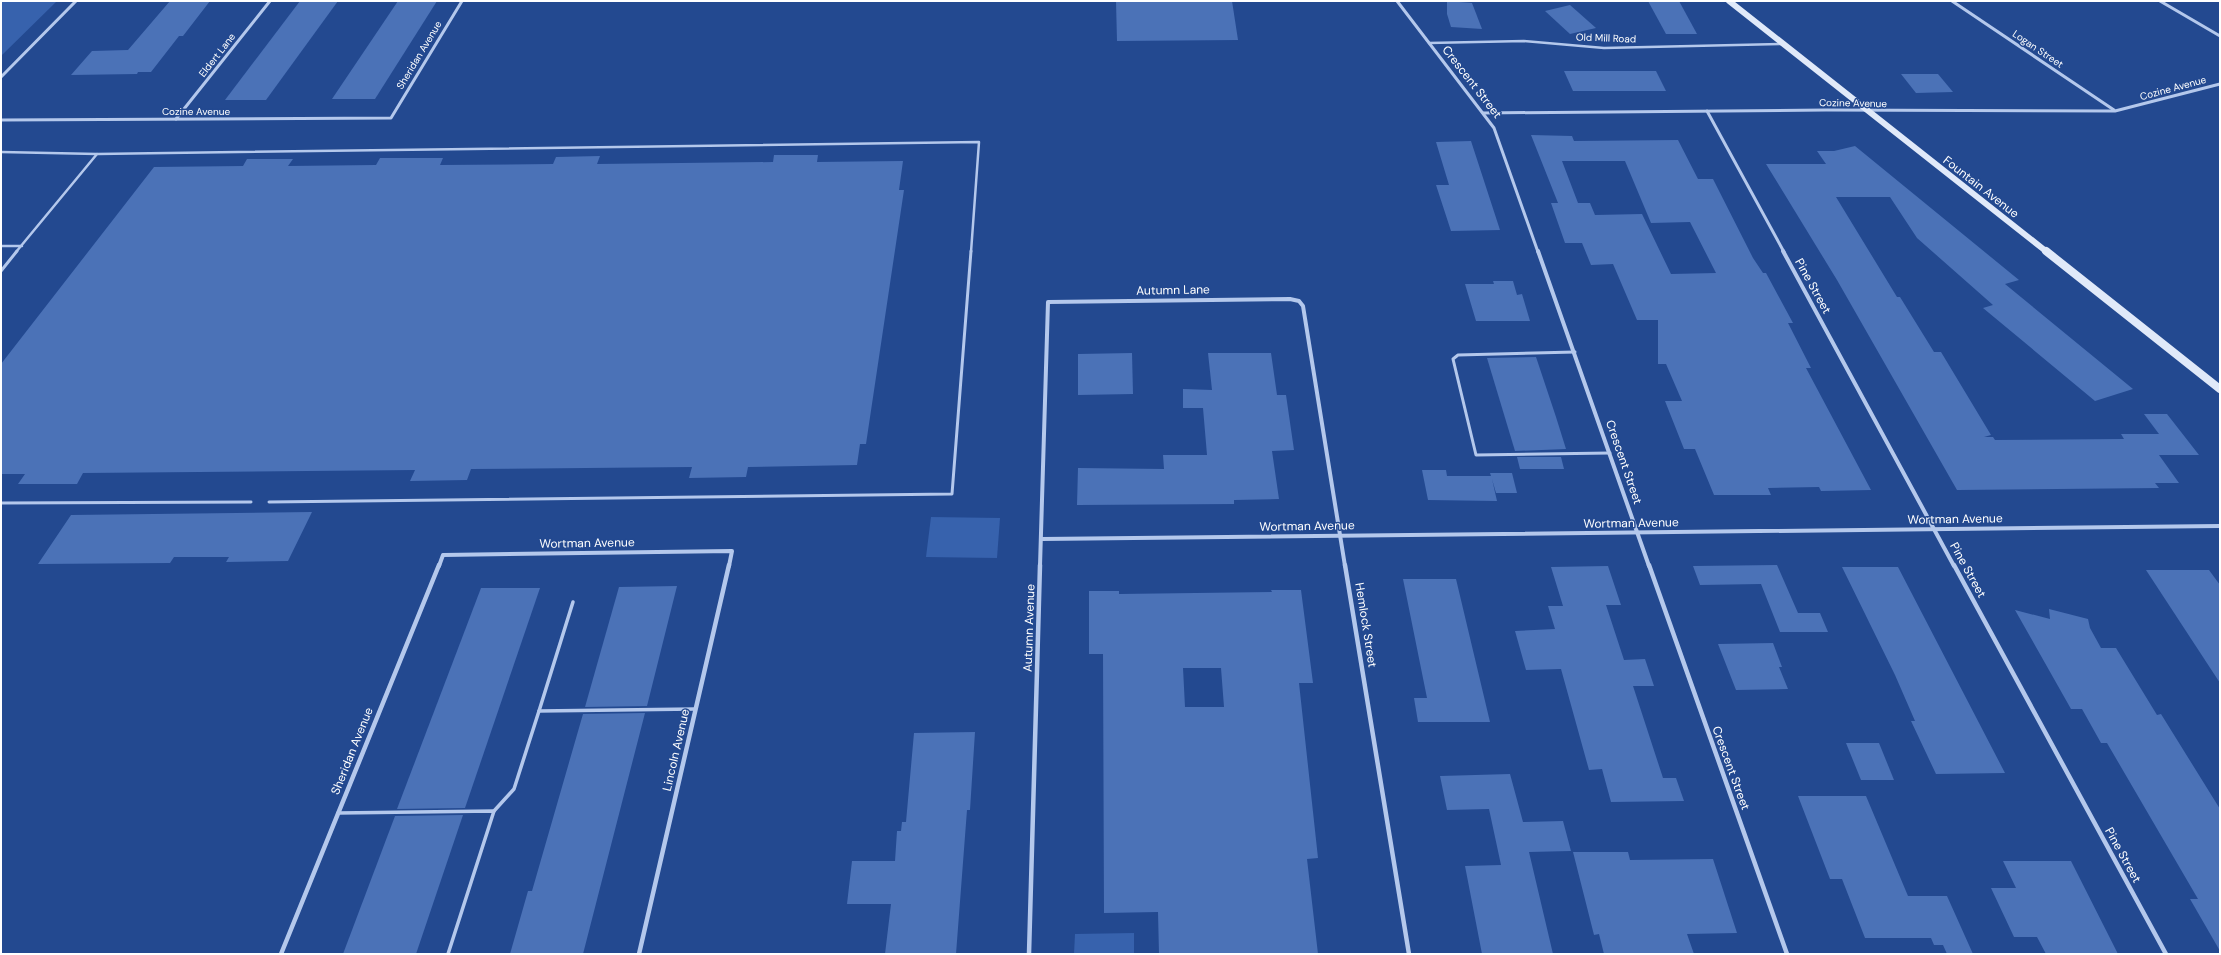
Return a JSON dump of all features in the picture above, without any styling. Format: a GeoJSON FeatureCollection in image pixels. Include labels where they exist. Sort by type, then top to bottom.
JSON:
{"type":"FeatureCollection","features":[{"type":"Feature","properties":{"kind":"main road","name":"Fountain Avenue"},"geometry":{"type":"LineString","coordinates":[[1729,1],[2220,389]]}},
{"type":"Feature","properties":{"kind":"street"},"geometry":{"type":"LineString","coordinates":[[1,77],[76,1]]}},
{"type":"Feature","properties":{"kind":"street","name":"Eldert Lane"},"geometry":{"type":"LineString","coordinates":[[176,119],[270,1]]}},
{"type":"Feature","properties":{"kind":"street","name":"Sheridan Avenue"},"geometry":{"type":"LineString","coordinates":[[391,118],[462,1]]}},
{"type":"Feature","properties":{"kind":"street","name":"Crescent Street"},"geometry":{"type":"LineString","coordinates":[[1397,1],[1494,128],[1787,954]]}},
{"type":"Feature","properties":{"kind":"street","name":"Logan Street"},"geometry":{"type":"LineString","coordinates":[[1952,1],[2115,111]]}},
{"type":"Feature","properties":{"kind":"street"},"geometry":{"type":"LineString","coordinates":[[2160,1],[2220,36]]}},
{"type":"Feature","properties":{"kind":"street","name":"Cozine Avenue"},"geometry":{"type":"LineString","coordinates":[[1483,113],[1707,111],[2115,111],[2220,84]]}},
{"type":"Feature","properties":{"kind":"street","name":"Pine Street"},"geometry":{"type":"LineString","coordinates":[[1707,111],[2166,954]]}},
{"type":"Feature","properties":{"kind":"street","name":"Cozine Avenue"},"geometry":{"type":"LineString","coordinates":[[1,120],[391,118]]}},
{"type":"Feature","properties":{"kind":"street","name":"Autumn Lane"},"geometry":{"type":"LineString","coordinates":[[1048,302],[1290,298],[1299,301]]}},
{"type":"Feature","properties":{"kind":"street","name":"Hemlock Street"},"geometry":{"type":"LineString","coordinates":[[1299,301],[1303,306],[1409,954]]}},
{"type":"Feature","properties":{"kind":"street","name":"Autumn Avenue"},"geometry":{"type":"LineString","coordinates":[[1029,954],[1048,302]]}},
{"type":"Feature","properties":{"kind":"street","name":"Wortman Avenue"},"geometry":{"type":"LineString","coordinates":[[1042,539],[2220,526]]}},
{"type":"Feature","properties":{"kind":"street","name":"Wortman Avenue"},"geometry":{"type":"LineString","coordinates":[[443,556],[732,551]]}},
{"type":"Feature","properties":{"kind":"street","name":"Lincoln Avenue"},"geometry":{"type":"LineString","coordinates":[[638,954],[732,551]]}},
{"type":"Feature","properties":{"kind":"street","name":"Sheridan Avenue"},"geometry":{"type":"LineString","coordinates":[[281,954],[443,556]]}},
{"type":"Feature","properties":{"kind":"lane","name":"Old Mill Road"},"geometry":{"type":"LineString","coordinates":[[1429,43],[1524,42],[1604,48],[1713,47],[1782,44]]}},
{"type":"Feature","properties":{"kind":"lane"},"geometry":{"type":"LineString","coordinates":[[1,152],[97,154],[979,142],[952,494],[268,502]]}},
{"type":"Feature","properties":{"kind":"lane"},"geometry":{"type":"LineString","coordinates":[[1,271],[97,154]]}},
{"type":"Feature","properties":{"kind":"lane"},"geometry":{"type":"LineString","coordinates":[[1,246],[22,246]]}},
{"type":"Feature","properties":{"kind":"lane"},"geometry":{"type":"LineString","coordinates":[[1574,352],[1458,355],[1453,359],[1476,455],[1610,453]]}},
{"type":"Feature","properties":{"kind":"lane"},"geometry":{"type":"LineString","coordinates":[[1,503],[251,502]]}},
{"type":"Feature","properties":{"kind":"lane"},"geometry":{"type":"LineString","coordinates":[[448,954],[494,811],[514,789],[573,602]]}},
{"type":"Feature","properties":{"kind":"lane"},"geometry":{"type":"LineString","coordinates":[[539,711],[695,709]]}},
{"type":"Feature","properties":{"kind":"lane"},"geometry":{"type":"LineString","coordinates":[[338,813],[494,811]]}},
{"type":"Feature","properties":{"kind":"shaded area"},"geometry":{"type":"Polygon","coordinates":[[[1,1],[57,1],[1,56],[1,1]]]}},
{"type":"Feature","properties":{"kind":"shaded area"},"geometry":{"type":"Polygon","coordinates":[[[931,517],[1000,518],[997,558],[926,557],[931,517]]]}},
{"type":"Feature","properties":{"kind":"shaded area"},"geometry":{"type":"Polygon","coordinates":[[[1134,933],[1134,954],[1074,954],[1075,934],[1134,933]]]}},
{"type":"Feature","properties":{"kind":"building"},"geometry":{"type":"Polygon","coordinates":[[[170,1],[210,1],[183,36],[179,36],[151,72],[138,72],[137,74],[71,75],[92,51],[128,50],[170,1]]]}},
{"type":"Feature","properties":{"kind":"building"},"geometry":{"type":"Polygon","coordinates":[[[300,1],[338,1],[266,100],[225,100],[300,1]]]}},
{"type":"Feature","properties":{"kind":"building"},"geometry":{"type":"Polygon","coordinates":[[[398,1],[437,1],[375,99],[332,99],[398,1]]]}},
{"type":"Feature","properties":{"kind":"building"},"geometry":{"type":"Polygon","coordinates":[[[1116,1],[1232,1],[1238,40],[1117,41],[1116,1]]]}},
{"type":"Feature","properties":{"kind":"building"},"geometry":{"type":"Polygon","coordinates":[[[1447,1],[1472,3],[1482,29],[1451,27],[1447,14],[1447,1]]]}},
{"type":"Feature","properties":{"kind":"building"},"geometry":{"type":"Polygon","coordinates":[[[1648,1],[1679,1],[1697,34],[1666,34],[1648,1]]]}},
{"type":"Feature","properties":{"kind":"building"},"geometry":{"type":"Polygon","coordinates":[[[1570,5],[1596,28],[1570,34],[1545,11],[1570,5]]]}},
{"type":"Feature","properties":{"kind":"building"},"geometry":{"type":"Polygon","coordinates":[[[1564,71],[1656,71],[1666,91],[1573,91],[1564,71]]]}},
{"type":"Feature","properties":{"kind":"building"},"geometry":{"type":"Polygon","coordinates":[[[1901,74],[1938,74],[1953,92],[1916,93],[1901,74]]]}},
{"type":"Feature","properties":{"kind":"building"},"geometry":{"type":"Polygon","coordinates":[[[1531,135],[1572,136],[1574,141],[1678,140],[1698,179],[1713,179],[1753,258],[1763,273],[1766,273],[1793,323],[1788,323],[1811,368],[1806,368],[1871,490],[1821,491],[1819,487],[1768,488],[1771,495],[1714,495],[1695,449],[1684,449],[1665,401],[1682,401],[1666,364],[1658,364],[1658,320],[1637,320],[1613,264],[1591,265],[1582,243],[1565,243],[1551,203],[1558,203],[1531,135]],[[1562,161],[1578,203],[1590,203],[1595,215],[1642,214],[1671,274],[1716,273],[1690,222],[1651,223],[1625,161],[1562,161]]]}},
{"type":"Feature","properties":{"kind":"building"},"geometry":{"type":"Polygon","coordinates":[[[1471,141],[1500,230],[1451,231],[1436,185],[1449,185],[1436,142],[1471,141]]]}},
{"type":"Feature","properties":{"kind":"building"},"geometry":{"type":"Polygon","coordinates":[[[1855,146],[2019,280],[2005,284],[2133,389],[2095,401],[1983,308],[1993,305],[1917,238],[1890,197],[1836,197],[1897,297],[1900,297],[1934,352],[1941,352],[1991,435],[1984,437],[1993,437],[1995,440],[2124,439],[2121,434],[2159,434],[2144,414],[2167,414],[2199,455],[2159,455],[2179,483],[2155,483],[2159,488],[1957,490],[1837,280],[1766,164],[1826,164],[1817,151],[1834,151],[1855,146]]]}},
{"type":"Feature","properties":{"kind":"building"},"geometry":{"type":"Polygon","coordinates":[[[774,155],[818,155],[817,162],[903,161],[899,190],[904,190],[866,444],[860,444],[857,465],[748,467],[746,477],[689,478],[692,467],[471,469],[467,480],[410,481],[415,470],[83,473],[77,484],[18,484],[25,474],[1,474],[1,364],[154,167],[243,166],[247,159],[293,159],[288,166],[376,165],[380,158],[443,158],[440,165],[553,164],[556,157],[600,156],[597,164],[773,162],[774,155]]]}},
{"type":"Feature","properties":{"kind":"building"},"geometry":{"type":"Polygon","coordinates":[[[1493,281],[1513,281],[1517,295],[1522,294],[1530,321],[1476,321],[1465,284],[1494,284],[1493,281]]]}},
{"type":"Feature","properties":{"kind":"building"},"geometry":{"type":"Polygon","coordinates":[[[1132,353],[1133,394],[1078,395],[1078,354],[1132,353]]]}},
{"type":"Feature","properties":{"kind":"building"},"geometry":{"type":"Polygon","coordinates":[[[1208,353],[1271,353],[1277,395],[1286,395],[1294,450],[1272,451],[1279,499],[1234,500],[1234,504],[1077,505],[1078,468],[1164,469],[1163,455],[1207,455],[1203,408],[1183,408],[1183,389],[1212,390],[1208,353]]]}},
{"type":"Feature","properties":{"kind":"building"},"geometry":{"type":"Polygon","coordinates":[[[1536,357],[1566,449],[1515,451],[1487,358],[1536,357]]]}},
{"type":"Feature","properties":{"kind":"building"},"geometry":{"type":"Polygon","coordinates":[[[1517,457],[1561,457],[1564,469],[1520,469],[1517,457]]]}},
{"type":"Feature","properties":{"kind":"building"},"geometry":{"type":"Polygon","coordinates":[[[1422,470],[1446,470],[1447,476],[1491,476],[1490,473],[1512,473],[1517,493],[1496,493],[1492,479],[1497,501],[1428,500],[1422,470]]]}},
{"type":"Feature","properties":{"kind":"building"},"geometry":{"type":"Polygon","coordinates":[[[312,512],[288,561],[226,562],[229,557],[174,557],[170,563],[38,564],[71,515],[312,512]]]}},
{"type":"Feature","properties":{"kind":"building"},"geometry":{"type":"Polygon","coordinates":[[[1777,565],[1798,613],[1820,613],[1828,632],[1780,632],[1761,584],[1700,585],[1693,566],[1777,565]]]}},
{"type":"Feature","properties":{"kind":"building"},"geometry":{"type":"Polygon","coordinates":[[[1608,566],[1621,605],[1606,605],[1624,660],[1645,659],[1654,686],[1633,686],[1663,778],[1676,778],[1684,801],[1611,802],[1602,769],[1589,770],[1561,669],[1526,670],[1515,631],[1555,629],[1548,606],[1563,606],[1551,567],[1608,566]]]}},
{"type":"Feature","properties":{"kind":"building"},"geometry":{"type":"Polygon","coordinates":[[[1842,567],[1898,567],[2005,773],[1936,774],[1911,721],[1915,721],[1895,675],[1842,567]]]}},
{"type":"Feature","properties":{"kind":"building"},"geometry":{"type":"Polygon","coordinates":[[[2146,570],[2209,570],[2220,585],[2220,683],[2146,570]]]}},
{"type":"Feature","properties":{"kind":"building"},"geometry":{"type":"Polygon","coordinates":[[[1403,579],[1456,579],[1490,722],[1418,722],[1414,698],[1427,698],[1403,579]]]}},
{"type":"Feature","properties":{"kind":"building"},"geometry":{"type":"Polygon","coordinates":[[[677,586],[647,706],[585,707],[619,587],[677,586]]]}},
{"type":"Feature","properties":{"kind":"building"},"geometry":{"type":"Polygon","coordinates":[[[481,588],[540,588],[465,808],[397,809],[481,588]]]}},
{"type":"Feature","properties":{"kind":"building"},"geometry":{"type":"Polygon","coordinates":[[[1271,590],[1301,590],[1313,683],[1299,683],[1318,858],[1307,859],[1318,954],[1159,954],[1158,912],[1104,913],[1103,654],[1089,654],[1089,591],[1119,591],[1119,594],[1272,592],[1271,590]],[[1183,668],[1185,707],[1224,707],[1221,668],[1183,668]]]}},
{"type":"Feature","properties":{"kind":"building"},"geometry":{"type":"Polygon","coordinates":[[[2049,609],[2088,619],[2090,628],[2101,648],[2116,648],[2157,715],[2161,714],[2220,809],[2220,951],[2190,899],[2198,899],[2107,743],[2101,743],[2082,709],[2071,709],[2015,610],[2050,619],[2049,609]]]}},
{"type":"Feature","properties":{"kind":"building"},"geometry":{"type":"Polygon","coordinates":[[[1773,643],[1782,667],[1779,667],[1788,689],[1736,690],[1718,644],[1773,643]]]}},
{"type":"Feature","properties":{"kind":"building"},"geometry":{"type":"Polygon","coordinates":[[[645,713],[583,954],[510,954],[528,891],[532,891],[583,714],[645,713]]]}},
{"type":"Feature","properties":{"kind":"building"},"geometry":{"type":"Polygon","coordinates":[[[975,732],[970,810],[967,810],[956,954],[885,954],[891,904],[847,904],[852,861],[895,861],[897,831],[901,831],[902,822],[906,822],[914,733],[975,732]]]}},
{"type":"Feature","properties":{"kind":"building"},"geometry":{"type":"Polygon","coordinates":[[[1846,743],[1879,743],[1894,780],[1861,780],[1846,743]]]}},
{"type":"Feature","properties":{"kind":"building"},"geometry":{"type":"Polygon","coordinates":[[[1510,774],[1523,822],[1563,821],[1571,851],[1529,852],[1553,954],[1482,954],[1465,866],[1501,865],[1489,809],[1447,810],[1440,776],[1510,774]]]}},
{"type":"Feature","properties":{"kind":"building"},"geometry":{"type":"Polygon","coordinates":[[[1798,796],[1866,796],[1908,896],[1947,896],[1973,954],[1947,954],[1943,945],[1934,945],[1931,938],[1865,938],[1842,879],[1830,879],[1798,796]]]}},
{"type":"Feature","properties":{"kind":"building"},"geometry":{"type":"Polygon","coordinates":[[[463,815],[416,954],[343,954],[395,816],[463,815]]]}},
{"type":"Feature","properties":{"kind":"building"},"geometry":{"type":"Polygon","coordinates":[[[1573,852],[1628,852],[1630,860],[1713,859],[1737,933],[1687,934],[1694,954],[1604,954],[1599,934],[1594,935],[1573,852]]]}},
{"type":"Feature","properties":{"kind":"building"},"geometry":{"type":"Polygon","coordinates":[[[2003,861],[2071,861],[2118,954],[2046,954],[2037,937],[2014,937],[1991,888],[2016,888],[2003,861]]]}}]}
